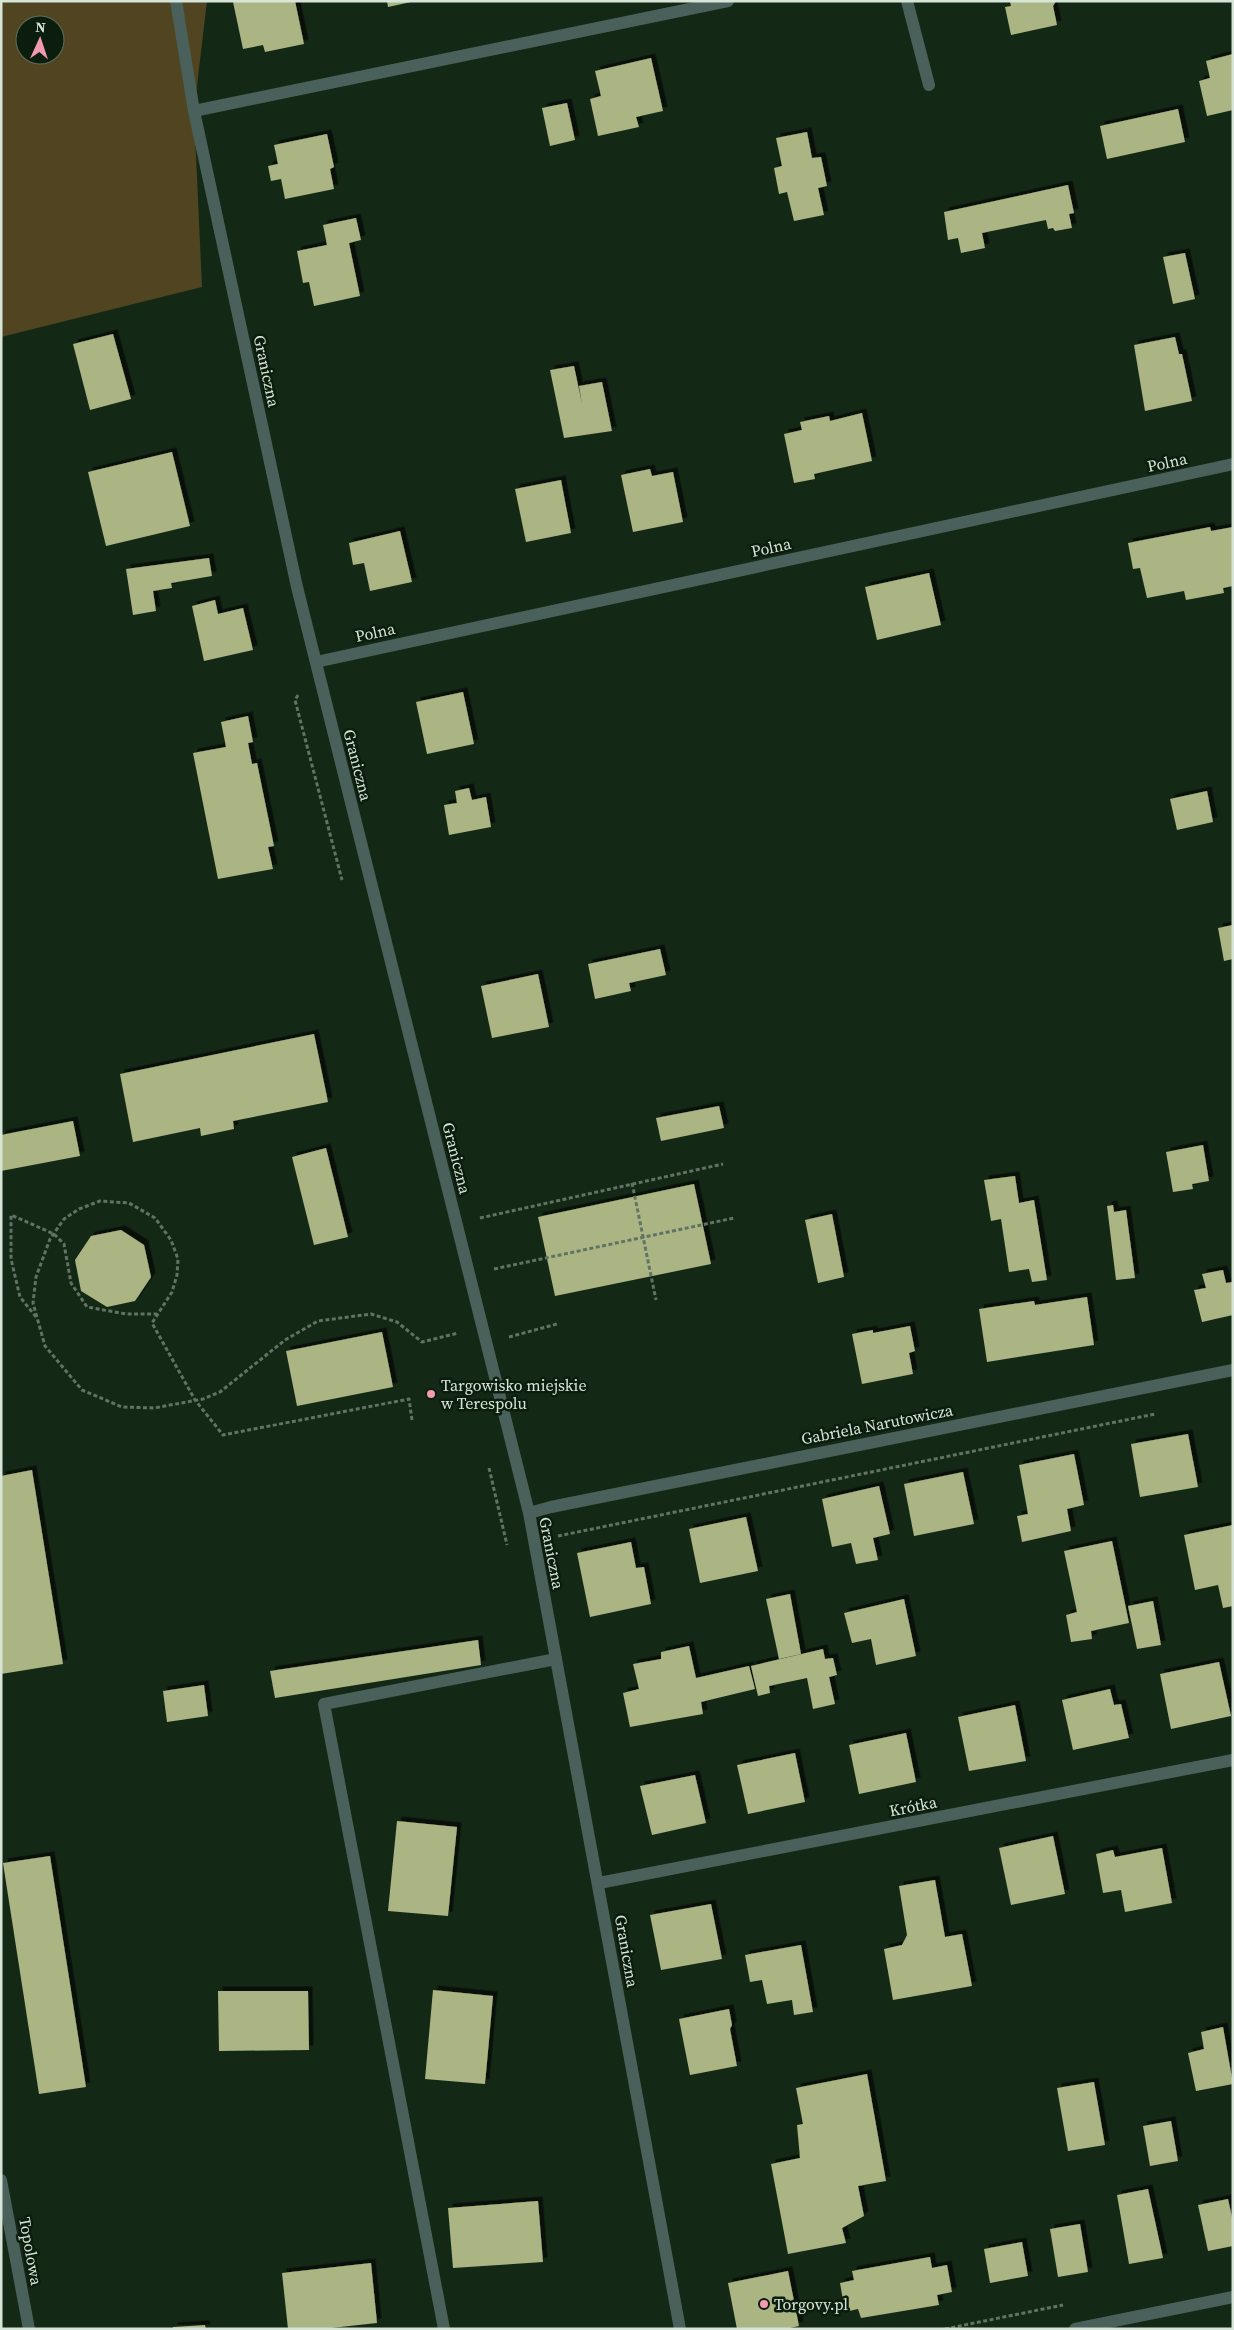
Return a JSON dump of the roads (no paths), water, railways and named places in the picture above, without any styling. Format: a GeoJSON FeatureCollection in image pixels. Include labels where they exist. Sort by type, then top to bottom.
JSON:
{"type":"FeatureCollection","features":[{"type":"Feature","properties":{"kind":"street","name":"Graniczna"},"geometry":{"type":"LineString","coordinates":[[176,1],[194,111],[298,588],[529,1513],[599,1883],[680,2329]]}},
{"type":"Feature","properties":{"kind":"street"},"geometry":{"type":"LineString","coordinates":[[194,111],[728,1]]}},
{"type":"Feature","properties":{"kind":"street"},"geometry":{"type":"LineString","coordinates":[[906,1],[928,84]]}},
{"type":"Feature","properties":{"kind":"street","name":"Polna"},"geometry":{"type":"LineString","coordinates":[[316,662],[1233,464]]}},
{"type":"Feature","properties":{"kind":"street","name":"Gabriela Narutowicza"},"geometry":{"type":"LineString","coordinates":[[529,1513],[551,1507],[1233,1370]]}},
{"type":"Feature","properties":{"kind":"street"},"geometry":{"type":"LineString","coordinates":[[444,2329],[324,1704],[556,1659]]}},
{"type":"Feature","properties":{"kind":"street","name":"Krótka"},"geometry":{"type":"LineString","coordinates":[[599,1883],[1233,1760]]}},
{"type":"Feature","properties":{"kind":"street","name":"Topolowa"},"geometry":{"type":"LineString","coordinates":[[1,2180],[29,2329]]}},
{"type":"Feature","properties":{"kind":"street"},"geometry":{"type":"LineString","coordinates":[[1075,2329],[1233,2297]]}},
{"type":"Feature","properties":{"kind":"place","name":"Targowisko miejskie w Terespolu"},"geometry":{"type":"Point","coordinates":[431,1394]}},
{"type":"Feature","properties":{"kind":"place","name":"Torgovy.pl"},"geometry":{"type":"Point","coordinates":[764,2304]}}]}
